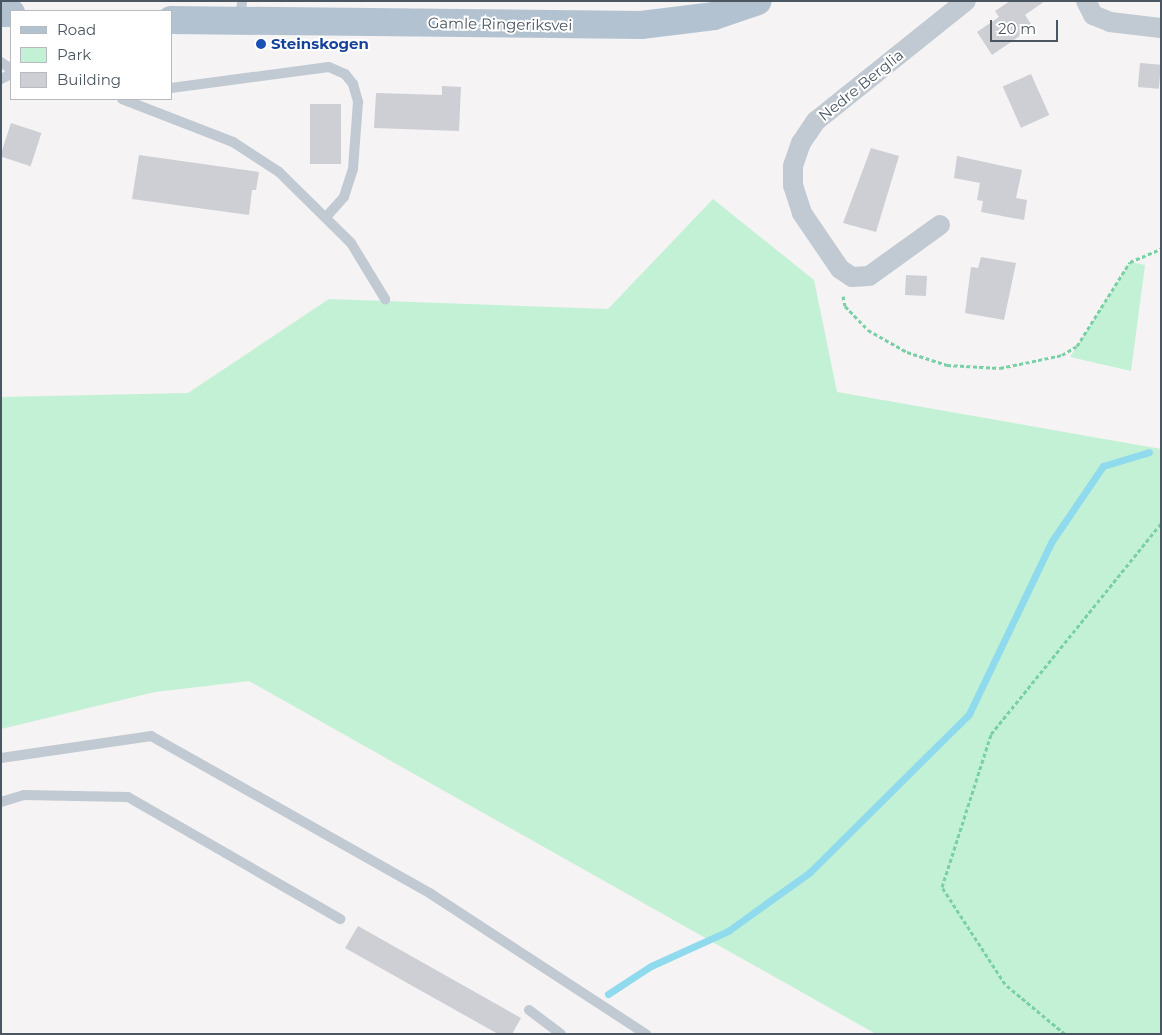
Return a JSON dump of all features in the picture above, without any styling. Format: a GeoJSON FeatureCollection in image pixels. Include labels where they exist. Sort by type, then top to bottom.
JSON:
{"type":"FeatureCollection","features":[{"type":"Feature","properties":{"kind":"main road","name":"Gamle Ringeriksvei"},"geometry":{"type":"LineString","coordinates":[[172,20],[241,12],[641,25],[714,16],[758,1]]}},
{"type":"Feature","properties":{"kind":"street","name":"Nedre Berglia"},"geometry":{"type":"LineString","coordinates":[[840,269],[802,213],[793,185],[794,166],[801,143],[816,121],[966,1]]}},
{"type":"Feature","properties":{"kind":"street"},"geometry":{"type":"LineString","coordinates":[[1086,1],[1093,16],[1110,22],[1161,28]]}},
{"type":"Feature","properties":{"kind":"street"},"geometry":{"type":"LineString","coordinates":[[840,269],[852,277],[869,276],[940,225]]}},
{"type":"Feature","properties":{"kind":"lane"},"geometry":{"type":"LineString","coordinates":[[172,88],[329,67],[345,74],[353,84],[358,102],[353,169],[344,197],[326,217]]}},
{"type":"Feature","properties":{"kind":"lane"},"geometry":{"type":"LineString","coordinates":[[124,100],[252,152],[326,217],[368,267],[385,299]]}},
{"type":"Feature","properties":{"kind":"lane"},"geometry":{"type":"LineString","coordinates":[[1,758],[151,736],[431,894],[646,1034]]}},
{"type":"Feature","properties":{"kind":"lane"},"geometry":{"type":"LineString","coordinates":[[1,802],[24,795],[128,798],[340,919]]}},
{"type":"Feature","properties":{"kind":"lane"},"geometry":{"type":"LineString","coordinates":[[529,1010],[561,1034]]}},
{"type":"Feature","properties":{"kind":"path"},"geometry":{"type":"LineString","coordinates":[[840,269],[845,306],[868,330],[907,352],[947,365],[1000,368],[1062,355],[1077,346],[1130,262],[1161,249]]}},
{"type":"Feature","properties":{"kind":"path"},"geometry":{"type":"LineString","coordinates":[[1065,1034],[1006,984],[942,887],[991,734],[1161,523]]}},
{"type":"Feature","properties":{"kind":"green space"},"geometry":{"type":"Polygon","coordinates":[[[713,199],[814,280],[837,392],[1161,449],[1161,1034],[876,1034],[249,681],[155,692],[1,729],[1,397],[188,393],[329,299],[608,309],[713,199]]]}},
{"type":"Feature","properties":{"kind":"green space"},"geometry":{"type":"Polygon","coordinates":[[[1130,262],[1145,265],[1131,371],[1070,357],[1130,262]]]}},
{"type":"Feature","properties":{"kind":"building"},"geometry":{"type":"Polygon","coordinates":[[[1010,1],[1045,1],[1025,15],[1033,27],[992,55],[977,32],[999,17],[995,11],[1010,1]]]}},
{"type":"Feature","properties":{"kind":"building"},"geometry":{"type":"Polygon","coordinates":[[[1140,63],[1161,65],[1159,89],[1138,87],[1140,63]]]}},
{"type":"Feature","properties":{"kind":"building"},"geometry":{"type":"Polygon","coordinates":[[[1031,74],[1049,115],[1021,128],[1003,87],[1031,74]]]}},
{"type":"Feature","properties":{"kind":"building"},"geometry":{"type":"Polygon","coordinates":[[[442,86],[461,87],[459,131],[374,128],[376,93],[442,95],[442,86]]]}},
{"type":"Feature","properties":{"kind":"building"},"geometry":{"type":"Polygon","coordinates":[[[310,104],[341,104],[341,164],[310,164],[310,104]]]}},
{"type":"Feature","properties":{"kind":"building"},"geometry":{"type":"Polygon","coordinates":[[[11,123],[41,133],[31,166],[1,157],[11,123]]]}},
{"type":"Feature","properties":{"kind":"building"},"geometry":{"type":"Polygon","coordinates":[[[871,148],[899,156],[876,232],[843,223],[871,148]]]}},
{"type":"Feature","properties":{"kind":"building"},"geometry":{"type":"Polygon","coordinates":[[[139,155],[259,172],[256,190],[252,190],[249,215],[132,199],[139,155]]]}},
{"type":"Feature","properties":{"kind":"building"},"geometry":{"type":"Polygon","coordinates":[[[957,156],[1022,170],[1016,198],[1027,200],[1024,220],[981,212],[983,201],[977,200],[980,183],[954,178],[957,156]]]}},
{"type":"Feature","properties":{"kind":"building"},"geometry":{"type":"Polygon","coordinates":[[[981,257],[1016,263],[1004,320],[965,313],[971,267],[978,268],[981,257]]]}},
{"type":"Feature","properties":{"kind":"building"},"geometry":{"type":"Polygon","coordinates":[[[906,275],[927,276],[926,296],[905,295],[906,275]]]}},
{"type":"Feature","properties":{"kind":"building"},"geometry":{"type":"Polygon","coordinates":[[[358,926],[521,1018],[512,1034],[498,1034],[345,948],[358,926]]]}},
{"type":"Feature","properties":{"kind":"waterway"},"geometry":{"type":"LineString","coordinates":[[608,994],[651,966],[728,931],[810,872],[969,714],[1052,541],[1103,466],[1149,452]]}},
{"type":"Feature","properties":{"kind":"place","name":"Steinskogen"},"geometry":{"type":"Point","coordinates":[261,44]}}]}
